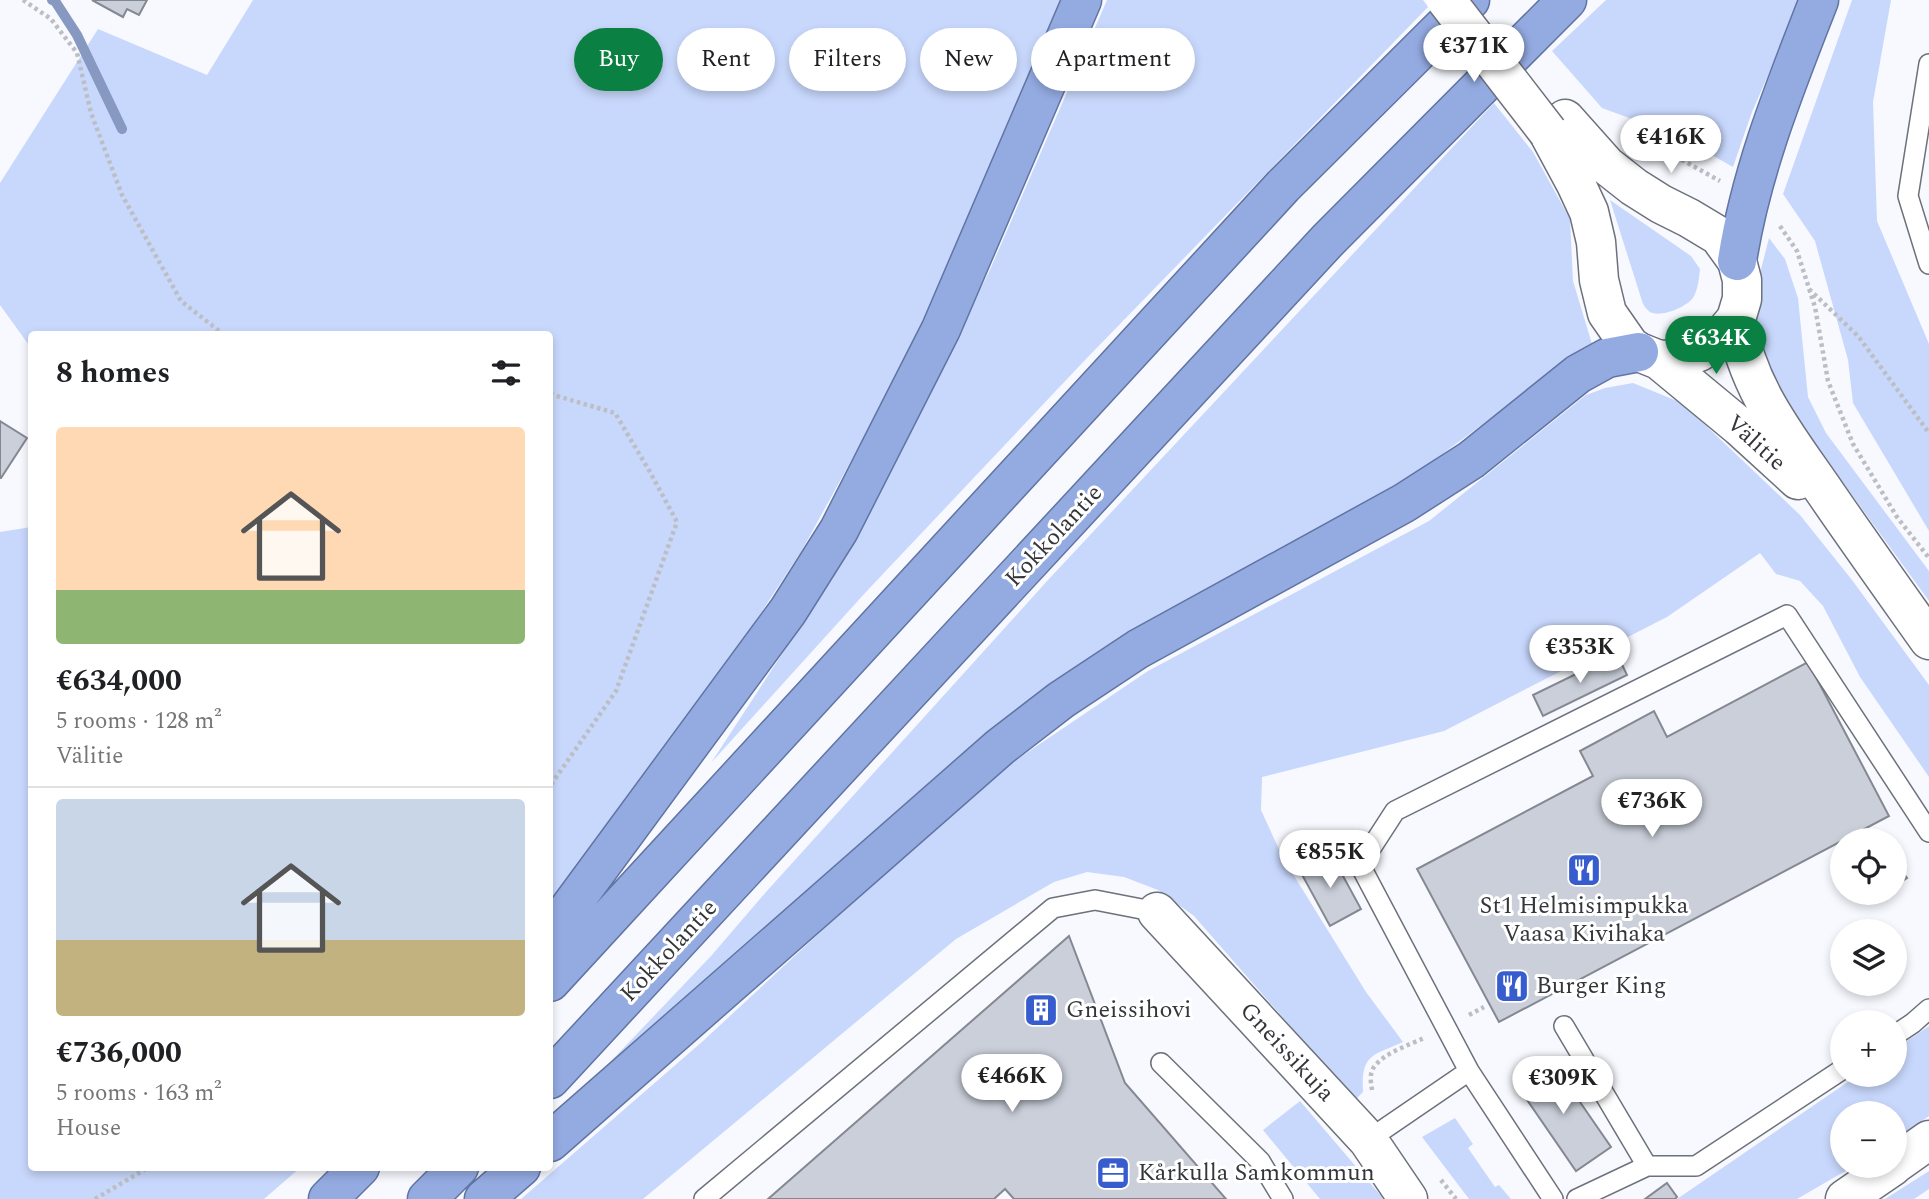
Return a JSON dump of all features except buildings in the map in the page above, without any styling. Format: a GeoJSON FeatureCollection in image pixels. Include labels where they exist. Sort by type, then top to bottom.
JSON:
{"type":"FeatureCollection","features":[{"type":"Feature","properties":{"kind":"highway"},"geometry":{"type":"LineString","coordinates":[[553,969],[568,909],[788,611],[839,530],[941,329],[1082,0]]}},
{"type":"Feature","properties":{"kind":"highway"},"geometry":{"type":"LineString","coordinates":[[553,978],[1283,186],[1470,0]]}},
{"type":"Feature","properties":{"kind":"highway","name":"Kokkolantie"},"geometry":{"type":"LineString","coordinates":[[553,1076],[1328,240],[1567,0]]}},
{"type":"Feature","properties":{"kind":"highway"},"geometry":{"type":"LineString","coordinates":[[1737,261],[1742,225],[1773,119],[1819,0]]}},
{"type":"Feature","properties":{"kind":"highway"},"geometry":{"type":"LineString","coordinates":[[553,1139],[1000,747],[1061,700],[1138,649],[1404,503],[1471,460],[1578,373],[1606,358],[1649,356]]}},
{"type":"Feature","properties":{"kind":"highway"},"geometry":{"type":"LineString","coordinates":[[328,1199],[356,1171]]}},
{"type":"Feature","properties":{"kind":"highway"},"geometry":{"type":"LineString","coordinates":[[427,1199],[455,1171]]}},
{"type":"Feature","properties":{"kind":"highway"},"geometry":{"type":"LineString","coordinates":[[484,1199],[516,1171]]}},
{"type":"Feature","properties":{"kind":"main road"},"geometry":{"type":"LineString","coordinates":[[1446,0],[1556,125],[1652,198],[1719,236],[1737,261],[1742,280],[1742,299],[1736,319],[1721,337],[1699,352],[1682,359],[1649,356]]}},
{"type":"Feature","properties":{"kind":"main road"},"geometry":{"type":"LineString","coordinates":[[1476,0],[1556,125]]}},
{"type":"Feature","properties":{"kind":"main road","name":"Välitie"},"geometry":{"type":"LineString","coordinates":[[1556,125],[1576,184],[1589,212],[1607,313],[1630,346],[1649,356],[1740,427],[1850,528]]}},
{"type":"Feature","properties":{"kind":"main road","name":"Välitie"},"geometry":{"type":"LineString","coordinates":[[1736,319],[1748,367],[1769,411],[1929,640]]}},
{"type":"Feature","properties":{"kind":"main road","name":"Gneissikuja"},"geometry":{"type":"LineString","coordinates":[[1157,912],[1368,1140],[1408,1199]]}},
{"type":"Feature","properties":{"kind":"main road"},"geometry":{"type":"LineString","coordinates":[[1907,1156],[1929,1140]]}},
{"type":"Feature","properties":{"kind":"main road"},"geometry":{"type":"LineString","coordinates":[[1844,1199],[1875,1178]]}},
{"type":"Feature","properties":{"kind":"lane"},"geometry":{"type":"LineString","coordinates":[[1929,64],[1908,196],[1929,264]]}},
{"type":"Feature","properties":{"kind":"lane"},"geometry":{"type":"LineString","coordinates":[[1553,1199],[1469,1071],[1360,865],[1395,811],[1787,615],[1929,832]]}},
{"type":"Feature","properties":{"kind":"lane"},"geometry":{"type":"LineString","coordinates":[[704,1199],[1053,908],[1095,900],[1157,912]]}},
{"type":"Feature","properties":{"kind":"lane"},"geometry":{"type":"LineString","coordinates":[[1907,1027],[1929,1009]]}},
{"type":"Feature","properties":{"kind":"lane"},"geometry":{"type":"LineString","coordinates":[[1564,1026],[1647,1166]]}},
{"type":"Feature","properties":{"kind":"lane"},"geometry":{"type":"LineString","coordinates":[[1161,1063],[1260,1161],[1283,1199]]}},
{"type":"Feature","properties":{"kind":"lane"},"geometry":{"type":"LineString","coordinates":[[1368,1140],[1469,1071]]}},
{"type":"Feature","properties":{"kind":"lane"},"geometry":{"type":"LineString","coordinates":[[1577,1199],[1647,1166],[1696,1166],[1830,1078]]}},
{"type":"Feature","properties":{"kind":"path"},"geometry":{"type":"LineString","coordinates":[[23,0],[51,19],[77,54],[91,113],[122,195],[181,302],[219,331]]}},
{"type":"Feature","properties":{"kind":"path"},"geometry":{"type":"LineString","coordinates":[[1623,134],[1657,146],[1712,175],[1778,223],[1797,251],[1815,307],[1829,381],[1853,444],[1897,517],[1929,558]]}},
{"type":"Feature","properties":{"kind":"path"},"geometry":{"type":"LineString","coordinates":[[1809,288],[1858,336],[1929,433]]}},
{"type":"Feature","properties":{"kind":"path"},"geometry":{"type":"LineString","coordinates":[[553,395],[615,413],[677,522],[616,691],[553,782]]}},
{"type":"Feature","properties":{"kind":"path"},"geometry":{"type":"LineString","coordinates":[[95,1199],[142,1171]]}},
{"type":"Feature","properties":{"kind":"shaded area"},"geometry":{"type":"Polygon","coordinates":[[[253,0],[1061,0],[1049,28],[1031,28],[1031,70],[912,350],[802,550],[693,717],[553,897],[553,331],[28,331],[28,344],[0,305],[0,183],[98,29],[207,75],[253,0]]]}},
{"type":"Feature","properties":{"kind":"shaded area"},"geometry":{"type":"Polygon","coordinates":[[[1107,0],[1423,0],[1428,7],[1086,359],[865,593],[711,763],[831,579],[989,272],[1068,91],[1195,91],[1195,28],[1095,28],[1107,0]]]}},
{"type":"Feature","properties":{"kind":"shaded area"},"geometry":{"type":"Polygon","coordinates":[[[1606,0],[1801,0],[1752,112],[1733,167],[1678,136],[1602,108],[1552,51],[1606,0]]]}},
{"type":"Feature","properties":{"kind":"shaded area"},"geometry":{"type":"Polygon","coordinates":[[[1852,0],[1891,0],[1873,102],[1877,221],[1929,344],[1929,531],[1853,403],[1848,360],[1815,241],[1783,194],[1852,0]]]}},
{"type":"Feature","properties":{"kind":"shaded area"},"geometry":{"type":"Polygon","coordinates":[[[1494,103],[1533,152],[1570,219],[1573,281],[1592,344],[1393,490],[1097,654],[575,1099],[711,956],[1048,580],[1494,103]]]}},
{"type":"Feature","properties":{"kind":"shaded area"},"geometry":{"type":"Polygon","coordinates":[[[1610,200],[1691,256],[1700,269],[1696,291],[1690,301],[1673,311],[1660,314],[1650,312],[1646,308],[1610,200]]]}},
{"type":"Feature","properties":{"kind":"shaded area"},"geometry":{"type":"Polygon","coordinates":[[[1769,238],[1785,259],[1798,298],[1808,397],[1826,433],[1929,571],[1929,601],[1767,378],[1753,332],[1756,289],[1769,238]]]}},
{"type":"Feature","properties":{"kind":"shaded area"},"geometry":{"type":"Polygon","coordinates":[[[1633,383],[1682,403],[1800,515],[1852,580],[1929,685],[1929,777],[1860,677],[1823,606],[1800,581],[1776,574],[1760,553],[1667,617],[1444,731],[1262,777],[1261,810],[1283,858],[1366,992],[1403,1042],[1371,1058],[1364,1070],[1363,1092],[1355,1100],[1194,916],[1158,890],[1124,877],[1087,872],[1054,882],[956,939],[643,1199],[521,1199],[703,1041],[979,785],[1148,671],[1429,521],[1586,395],[1633,383]]]}},
{"type":"Feature","properties":{"kind":"shaded area"},"geometry":{"type":"Polygon","coordinates":[[[28,527],[28,1171],[296,1171],[264,1199],[0,1199],[0,532],[28,527]]]}},
{"type":"Feature","properties":{"kind":"shaded area"},"geometry":{"type":"Polygon","coordinates":[[[1929,1026],[1929,1116],[1907,1132],[1907,1101],[1830,1101],[1830,1178],[1833,1178],[1797,1199],[1677,1199],[1840,1087],[1907,1087],[1907,1041],[1929,1026]]]}},
{"type":"Feature","properties":{"kind":"shaded area"},"geometry":{"type":"Polygon","coordinates":[[[1300,1101],[1382,1199],[1320,1199],[1263,1130],[1300,1101]]]}},
{"type":"Feature","properties":{"kind":"shaded area"},"geometry":{"type":"Polygon","coordinates":[[[1455,1118],[1473,1144],[1468,1148],[1495,1187],[1499,1185],[1511,1199],[1469,1199],[1422,1137],[1455,1118]]]}},
{"type":"Feature","properties":{"kind":"shaded area"},"geometry":{"type":"Polygon","coordinates":[[[1929,1171],[1929,1189],[1914,1199],[1885,1199],[1929,1171]]]}},
{"type":"Feature","properties":{"kind":"waterway"},"geometry":{"type":"LineString","coordinates":[[52,0],[77,35],[122,129]]}},
{"type":"Feature","properties":{"kind":"place","name":"St1 Helmisimpukka Vaasa Kivihaka"},"geometry":{"type":"Point","coordinates":[1584,870]}},
{"type":"Feature","properties":{"kind":"place","name":"Burger King"},"geometry":{"type":"Point","coordinates":[1512,986]}},
{"type":"Feature","properties":{"kind":"place","name":"Gneissihovi"},"geometry":{"type":"Point","coordinates":[1041,1010]}},
{"type":"Feature","properties":{"kind":"place","name":"Kårkulla Samkommun"},"geometry":{"type":"Point","coordinates":[1113,1173]}}]}
